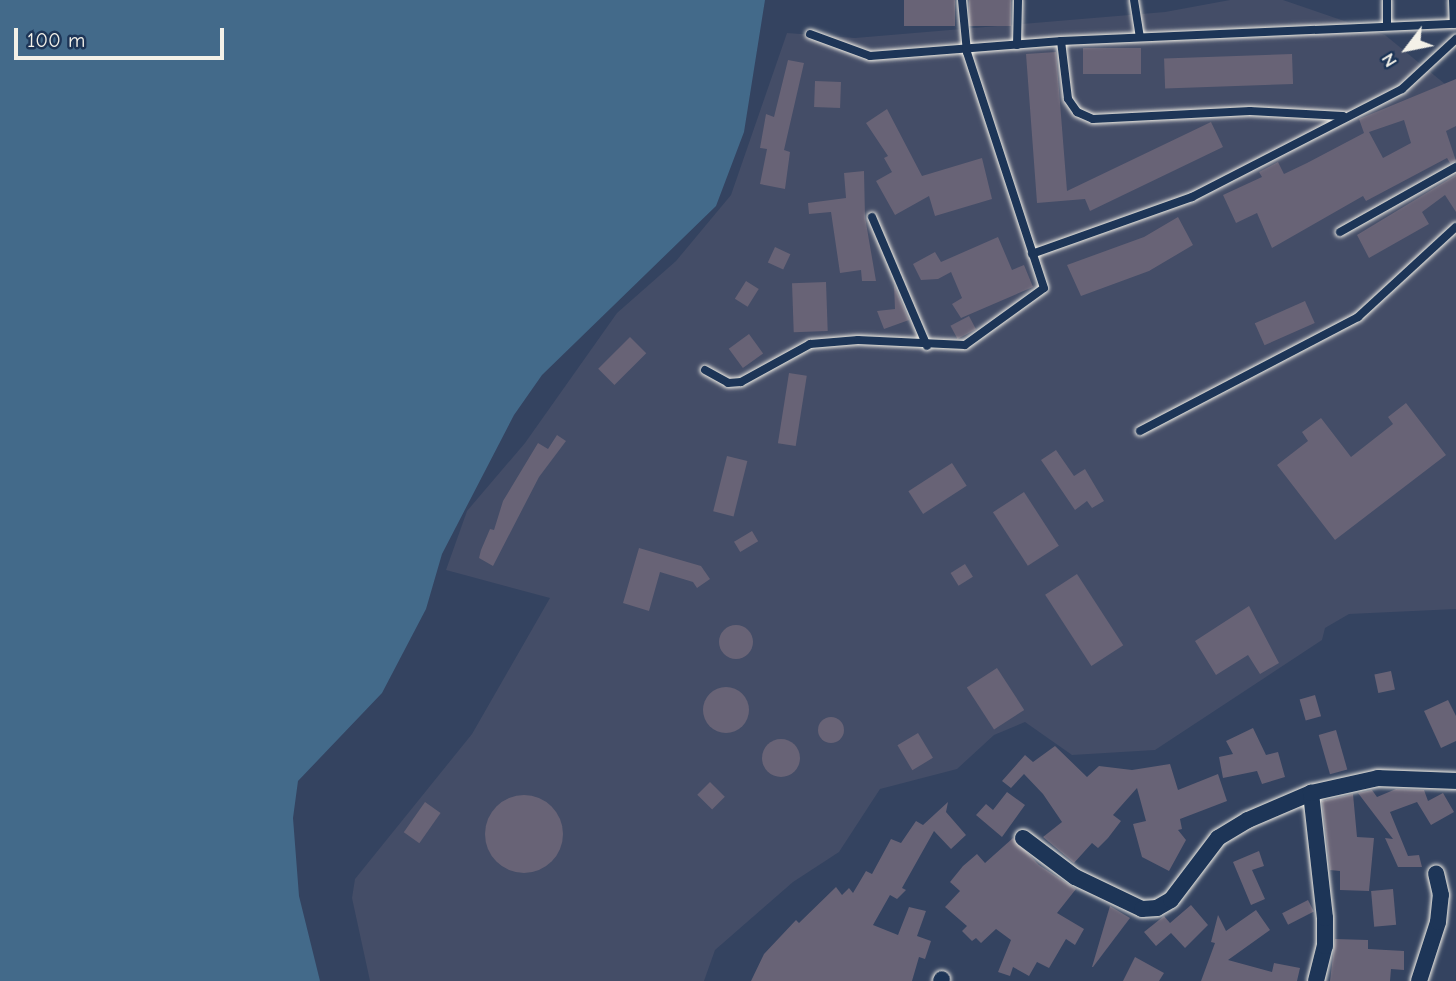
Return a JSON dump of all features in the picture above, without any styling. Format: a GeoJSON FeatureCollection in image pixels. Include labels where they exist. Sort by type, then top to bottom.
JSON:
{"type":"FeatureCollection","features":[{"type":"Feature","properties":{"kind":"street"},"geometry":{"type":"LineString","coordinates":[[1023,838],[1075,877],[1142,909],[1157,908],[1171,900],[1218,838],[1248,820],[1311,793],[1378,778],[1456,781]]}},
{"type":"Feature","properties":{"kind":"street"},"geometry":{"type":"LineString","coordinates":[[1311,793],[1325,918],[1325,946],[1316,981]]}},
{"type":"Feature","properties":{"kind":"street"},"geometry":{"type":"LineString","coordinates":[[1419,981],[1438,922],[1441,895],[1436,874]]}},
{"type":"Feature","properties":{"kind":"lane"},"geometry":{"type":"LineString","coordinates":[[705,370],[729,383],[741,382],[810,344],[858,340],[927,346],[976,341],[1044,288],[967,52],[962,0]]}},
{"type":"Feature","properties":{"kind":"lane"},"geometry":{"type":"LineString","coordinates":[[1017,45],[1018,0]]}},
{"type":"Feature","properties":{"kind":"lane"},"geometry":{"type":"LineString","coordinates":[[1134,0],[1140,37]]}},
{"type":"Feature","properties":{"kind":"lane"},"geometry":{"type":"LineString","coordinates":[[1387,0],[1387,24]]}},
{"type":"Feature","properties":{"kind":"lane"},"geometry":{"type":"LineString","coordinates":[[810,34],[870,56],[967,52],[1061,41],[1387,24],[1455,24],[1453,0]]}},
{"type":"Feature","properties":{"kind":"lane"},"geometry":{"type":"LineString","coordinates":[[1032,254],[1192,197],[1402,89],[1456,39]]}},
{"type":"Feature","properties":{"kind":"lane"},"geometry":{"type":"LineString","coordinates":[[1061,41],[1068,99],[1077,112],[1093,119],[1250,111],[1346,116]]}},
{"type":"Feature","properties":{"kind":"lane"},"geometry":{"type":"LineString","coordinates":[[1340,232],[1456,167]]}},
{"type":"Feature","properties":{"kind":"lane"},"geometry":{"type":"LineString","coordinates":[[872,217],[927,346]]}},
{"type":"Feature","properties":{"kind":"lane"},"geometry":{"type":"LineString","coordinates":[[1140,431],[1358,317],[1456,227]]}},
{"type":"Feature","properties":{"kind":"shaded area"},"geometry":{"type":"Polygon","coordinates":[[[0,0],[765,0],[744,132],[716,206],[542,375],[514,415],[442,554],[426,609],[382,693],[298,781],[293,818],[299,896],[320,981],[0,981],[0,0]]]}},
{"type":"Feature","properties":{"kind":"shaded area"},"geometry":{"type":"Polygon","coordinates":[[[1230,0],[1283,0],[1385,35],[1456,93],[1456,609],[1349,614],[1325,628],[1322,640],[1155,750],[1072,755],[1025,722],[994,735],[957,769],[880,789],[839,852],[793,882],[715,950],[704,981],[370,981],[352,898],[355,879],[472,734],[550,598],[446,570],[467,511],[525,443],[617,313],[676,261],[731,195],[787,33],[855,38],[1165,12],[1230,0]]]}},
{"type":"Feature","properties":{"kind":"building"},"geometry":{"type":"Polygon","coordinates":[[[904,0],[955,0],[955,26],[904,26],[904,0]]]}},
{"type":"Feature","properties":{"kind":"building"},"geometry":{"type":"Polygon","coordinates":[[[969,0],[1011,0],[1011,26],[969,26],[969,0]]]}},
{"type":"Feature","properties":{"kind":"building"},"geometry":{"type":"Polygon","coordinates":[[[1083,48],[1141,48],[1141,74],[1083,74],[1083,48]]]}},
{"type":"Feature","properties":{"kind":"building"},"geometry":{"type":"Polygon","coordinates":[[[1056,52],[1067,191],[1211,122],[1223,147],[1090,211],[1085,199],[1037,203],[1026,54],[1056,52]]]}},
{"type":"Feature","properties":{"kind":"building"},"geometry":{"type":"Polygon","coordinates":[[[1292,54],[1293,84],[1165,88],[1164,58],[1292,54]]]}},
{"type":"Feature","properties":{"kind":"building"},"geometry":{"type":"Polygon","coordinates":[[[788,60],[804,63],[784,150],[790,152],[785,189],[760,184],[767,149],[760,148],[766,114],[774,117],[788,60]]]}},
{"type":"Feature","properties":{"kind":"building"},"geometry":{"type":"Polygon","coordinates":[[[1456,79],[1456,126],[1446,131],[1456,161],[1450,163],[1447,158],[1366,201],[1363,196],[1272,248],[1257,213],[1236,223],[1223,195],[1262,177],[1259,172],[1278,162],[1284,174],[1364,133],[1359,119],[1456,79]],[[1404,120],[1369,132],[1383,158],[1411,143],[1404,120]]]}},
{"type":"Feature","properties":{"kind":"building"},"geometry":{"type":"Polygon","coordinates":[[[815,81],[841,82],[840,108],[814,107],[815,81]]]}},
{"type":"Feature","properties":{"kind":"building"},"geometry":{"type":"Polygon","coordinates":[[[887,109],[922,176],[982,158],[992,199],[935,216],[929,196],[895,215],[876,181],[892,172],[884,158],[888,156],[866,123],[887,109]]]}},
{"type":"Feature","properties":{"kind":"building"},"geometry":{"type":"Polygon","coordinates":[[[864,171],[865,217],[876,281],[862,281],[861,270],[840,273],[831,212],[809,214],[808,203],[846,198],[844,173],[864,171]]]}},
{"type":"Feature","properties":{"kind":"building"},"geometry":{"type":"Polygon","coordinates":[[[1456,175],[1456,212],[1445,195],[1422,212],[1429,224],[1369,258],[1357,235],[1456,175]]]}},
{"type":"Feature","properties":{"kind":"building"},"geometry":{"type":"Polygon","coordinates":[[[1178,217],[1193,245],[1149,271],[1081,296],[1067,265],[1144,237],[1178,217]]]}},
{"type":"Feature","properties":{"kind":"building"},"geometry":{"type":"Polygon","coordinates":[[[998,237],[1012,270],[1024,265],[1033,287],[961,318],[952,304],[962,298],[951,272],[938,279],[921,280],[913,264],[935,252],[941,262],[998,237]]]}},
{"type":"Feature","properties":{"kind":"building"},"geometry":{"type":"Polygon","coordinates":[[[775,247],[790,254],[783,270],[768,262],[775,247]]]}},
{"type":"Feature","properties":{"kind":"building"},"geometry":{"type":"Polygon","coordinates":[[[746,281],[759,289],[748,307],[735,299],[746,281]]]}},
{"type":"Feature","properties":{"kind":"building"},"geometry":{"type":"Polygon","coordinates":[[[826,282],[828,331],[794,332],[792,283],[826,282]]]}},
{"type":"Feature","properties":{"kind":"building"},"geometry":{"type":"Polygon","coordinates":[[[894,285],[909,320],[884,329],[877,311],[895,309],[894,285]]]}},
{"type":"Feature","properties":{"kind":"building"},"geometry":{"type":"Polygon","coordinates":[[[1305,301],[1315,323],[1265,345],[1255,323],[1305,301]]]}},
{"type":"Feature","properties":{"kind":"building"},"geometry":{"type":"Polygon","coordinates":[[[969,316],[976,329],[958,339],[950,326],[969,316]]]}},
{"type":"Feature","properties":{"kind":"building"},"geometry":{"type":"Polygon","coordinates":[[[749,334],[763,353],[743,368],[729,349],[749,334]]]}},
{"type":"Feature","properties":{"kind":"building"},"geometry":{"type":"Polygon","coordinates":[[[630,337],[646,353],[614,385],[598,369],[630,337]]]}},
{"type":"Feature","properties":{"kind":"building"},"geometry":{"type":"Polygon","coordinates":[[[789,373],[807,376],[796,446],[778,443],[789,373]]]}},
{"type":"Feature","properties":{"kind":"building"},"geometry":{"type":"Polygon","coordinates":[[[1406,403],[1446,455],[1335,540],[1277,465],[1308,441],[1302,432],[1321,418],[1351,457],[1393,424],[1388,417],[1406,403]]]}},
{"type":"Feature","properties":{"kind":"building"},"geometry":{"type":"Polygon","coordinates":[[[557,435],[566,441],[539,477],[493,566],[479,558],[490,529],[494,530],[503,501],[538,443],[548,449],[557,435]]]}},
{"type":"Feature","properties":{"kind":"building"},"geometry":{"type":"Polygon","coordinates":[[[1056,450],[1074,476],[1085,469],[1104,501],[1092,508],[1087,501],[1075,510],[1041,460],[1056,450]]]}},
{"type":"Feature","properties":{"kind":"building"},"geometry":{"type":"Polygon","coordinates":[[[727,456],[747,461],[734,516],[713,511],[727,456]]]}},
{"type":"Feature","properties":{"kind":"building"},"geometry":{"type":"Polygon","coordinates":[[[952,463],[967,486],[923,514],[908,491],[952,463]]]}},
{"type":"Feature","properties":{"kind":"building"},"geometry":{"type":"Polygon","coordinates":[[[1024,492],[1059,546],[1028,566],[993,512],[1024,492]]]}},
{"type":"Feature","properties":{"kind":"building"},"geometry":{"type":"Polygon","coordinates":[[[752,531],[758,541],[740,552],[734,542],[752,531]]]}},
{"type":"Feature","properties":{"kind":"building"},"geometry":{"type":"Polygon","coordinates":[[[639,548],[701,566],[710,579],[697,588],[693,582],[660,572],[649,611],[623,603],[639,548]]]}},
{"type":"Feature","properties":{"kind":"building"},"geometry":{"type":"Polygon","coordinates":[[[965,564],[973,577],[959,586],[951,573],[965,564]]]}},
{"type":"Feature","properties":{"kind":"building"},"geometry":{"type":"Polygon","coordinates":[[[1077,574],[1123,645],[1091,666],[1045,595],[1077,574]]]}},
{"type":"Feature","properties":{"kind":"building"},"geometry":{"type":"Polygon","coordinates":[[[1249,606],[1279,663],[1260,674],[1248,655],[1216,675],[1195,641],[1249,606]]]}},
{"type":"Feature","properties":{"kind":"building"},"geometry":{"type":"Polygon","coordinates":[[[736,625],[748,630],[753,642],[748,654],[736,659],[724,654],[719,642],[724,630],[736,625]]]}},
{"type":"Feature","properties":{"kind":"building"},"geometry":{"type":"Polygon","coordinates":[[[997,668],[1024,710],[994,730],[967,688],[997,668]]]}},
{"type":"Feature","properties":{"kind":"building"},"geometry":{"type":"Polygon","coordinates":[[[1391,671],[1395,690],[1378,693],[1374,675],[1391,671]]]}},
{"type":"Feature","properties":{"kind":"building"},"geometry":{"type":"Polygon","coordinates":[[[726,687],[743,693],[749,710],[743,727],[726,733],[709,727],[703,710],[709,693],[726,687]]]}},
{"type":"Feature","properties":{"kind":"building"},"geometry":{"type":"Polygon","coordinates":[[[1315,695],[1321,716],[1306,721],[1300,699],[1315,695]]]}},
{"type":"Feature","properties":{"kind":"building"},"geometry":{"type":"Polygon","coordinates":[[[1448,700],[1456,716],[1456,741],[1441,748],[1424,711],[1448,700]]]}},
{"type":"Feature","properties":{"kind":"building"},"geometry":{"type":"Polygon","coordinates":[[[831,717],[840,721],[844,730],[840,739],[831,743],[822,739],[818,730],[822,721],[831,717]]]}},
{"type":"Feature","properties":{"kind":"building"},"geometry":{"type":"Polygon","coordinates":[[[1253,728],[1266,755],[1278,752],[1285,777],[1262,784],[1257,771],[1223,778],[1219,757],[1233,754],[1226,741],[1253,728]]]}},
{"type":"Feature","properties":{"kind":"building"},"geometry":{"type":"Polygon","coordinates":[[[1336,730],[1347,769],[1330,774],[1319,735],[1336,730]]]}},
{"type":"Feature","properties":{"kind":"building"},"geometry":{"type":"Polygon","coordinates":[[[918,733],[933,758],[912,770],[897,745],[918,733]]]}},
{"type":"Feature","properties":{"kind":"building"},"geometry":{"type":"Polygon","coordinates":[[[781,739],[795,744],[800,758],[795,772],[781,777],[767,772],[762,758],[767,744],[781,739]]]}},
{"type":"Feature","properties":{"kind":"building"},"geometry":{"type":"Polygon","coordinates":[[[1055,746],[1087,777],[1099,766],[1132,770],[1170,764],[1178,790],[1218,774],[1227,801],[1180,819],[1182,829],[1178,830],[1186,840],[1169,871],[1142,857],[1133,824],[1146,821],[1137,788],[1113,815],[1121,821],[1108,838],[1098,848],[1092,843],[1074,863],[1043,837],[1062,822],[1043,794],[1024,774],[1011,788],[1002,781],[1025,755],[1033,762],[1055,746]]]}},
{"type":"Feature","properties":{"kind":"building"},"geometry":{"type":"Polygon","coordinates":[[[710,782],[725,797],[712,810],[697,795],[710,782]]]}},
{"type":"Feature","properties":{"kind":"building"},"geometry":{"type":"Polygon","coordinates":[[[1396,789],[1424,790],[1428,801],[1443,793],[1454,812],[1431,825],[1417,802],[1390,812],[1408,856],[1419,855],[1422,867],[1398,867],[1385,838],[1393,839],[1358,793],[1372,790],[1377,797],[1396,789]]]}},
{"type":"Feature","properties":{"kind":"building"},"geometry":{"type":"Polygon","coordinates":[[[1007,792],[1025,805],[1002,837],[976,815],[986,804],[993,810],[1007,792]]]}},
{"type":"Feature","properties":{"kind":"building"},"geometry":{"type":"Polygon","coordinates":[[[1353,794],[1357,837],[1374,838],[1369,891],[1340,890],[1340,871],[1330,870],[1322,801],[1353,794]]]}},
{"type":"Feature","properties":{"kind":"building"},"geometry":{"type":"Polygon","coordinates":[[[524,795],[539,798],[552,806],[560,819],[563,834],[560,849],[552,862],[539,870],[524,873],[509,870],[496,862],[488,849],[485,834],[488,819],[496,806],[509,798],[524,795]]]}},
{"type":"Feature","properties":{"kind":"building"},"geometry":{"type":"Polygon","coordinates":[[[425,802],[441,813],[419,843],[404,832],[425,802]]]}},
{"type":"Feature","properties":{"kind":"building"},"geometry":{"type":"Polygon","coordinates":[[[948,802],[946,812],[966,835],[951,849],[934,831],[902,888],[906,890],[897,899],[890,895],[873,925],[898,935],[909,907],[926,911],[917,936],[931,941],[925,959],[919,957],[912,981],[751,981],[764,954],[796,920],[799,923],[836,887],[842,895],[849,888],[853,893],[866,871],[872,874],[891,839],[901,843],[916,821],[923,825],[948,802]]]}},
{"type":"Feature","properties":{"kind":"building"},"geometry":{"type":"Polygon","coordinates":[[[1013,838],[1039,865],[1076,889],[1057,913],[1084,929],[1075,945],[1066,939],[1049,968],[1037,962],[1029,976],[1013,967],[1010,976],[998,972],[1011,940],[996,929],[981,943],[976,938],[972,941],[962,931],[967,926],[945,907],[960,891],[950,882],[963,866],[977,854],[985,863],[1013,838]]]}},
{"type":"Feature","properties":{"kind":"building"},"geometry":{"type":"Polygon","coordinates":[[[1259,851],[1264,866],[1252,870],[1265,899],[1251,905],[1233,862],[1259,851]]]}},
{"type":"Feature","properties":{"kind":"building"},"geometry":{"type":"Polygon","coordinates":[[[1393,889],[1396,925],[1374,927],[1371,891],[1393,889]]]}},
{"type":"Feature","properties":{"kind":"building"},"geometry":{"type":"Polygon","coordinates":[[[1308,900],[1314,912],[1288,925],[1282,913],[1308,900]]]}},
{"type":"Feature","properties":{"kind":"building"},"geometry":{"type":"Polygon","coordinates":[[[1191,905],[1208,925],[1185,948],[1171,933],[1156,946],[1144,932],[1164,916],[1170,923],[1191,905]]]}},
{"type":"Feature","properties":{"kind":"building"},"geometry":{"type":"Polygon","coordinates":[[[1110,906],[1130,918],[1092,967],[1110,906]]]}},
{"type":"Feature","properties":{"kind":"building"},"geometry":{"type":"Polygon","coordinates":[[[1256,910],[1270,930],[1228,960],[1272,972],[1274,963],[1300,968],[1297,981],[1201,981],[1215,943],[1211,942],[1218,915],[1226,931],[1256,910]]]}},
{"type":"Feature","properties":{"kind":"building"},"geometry":{"type":"Polygon","coordinates":[[[1335,939],[1368,940],[1368,949],[1404,951],[1404,970],[1391,969],[1390,981],[1330,981],[1335,939]]]}},
{"type":"Feature","properties":{"kind":"building"},"geometry":{"type":"Polygon","coordinates":[[[1135,957],[1164,973],[1159,981],[1123,981],[1135,957]]]}}]}
